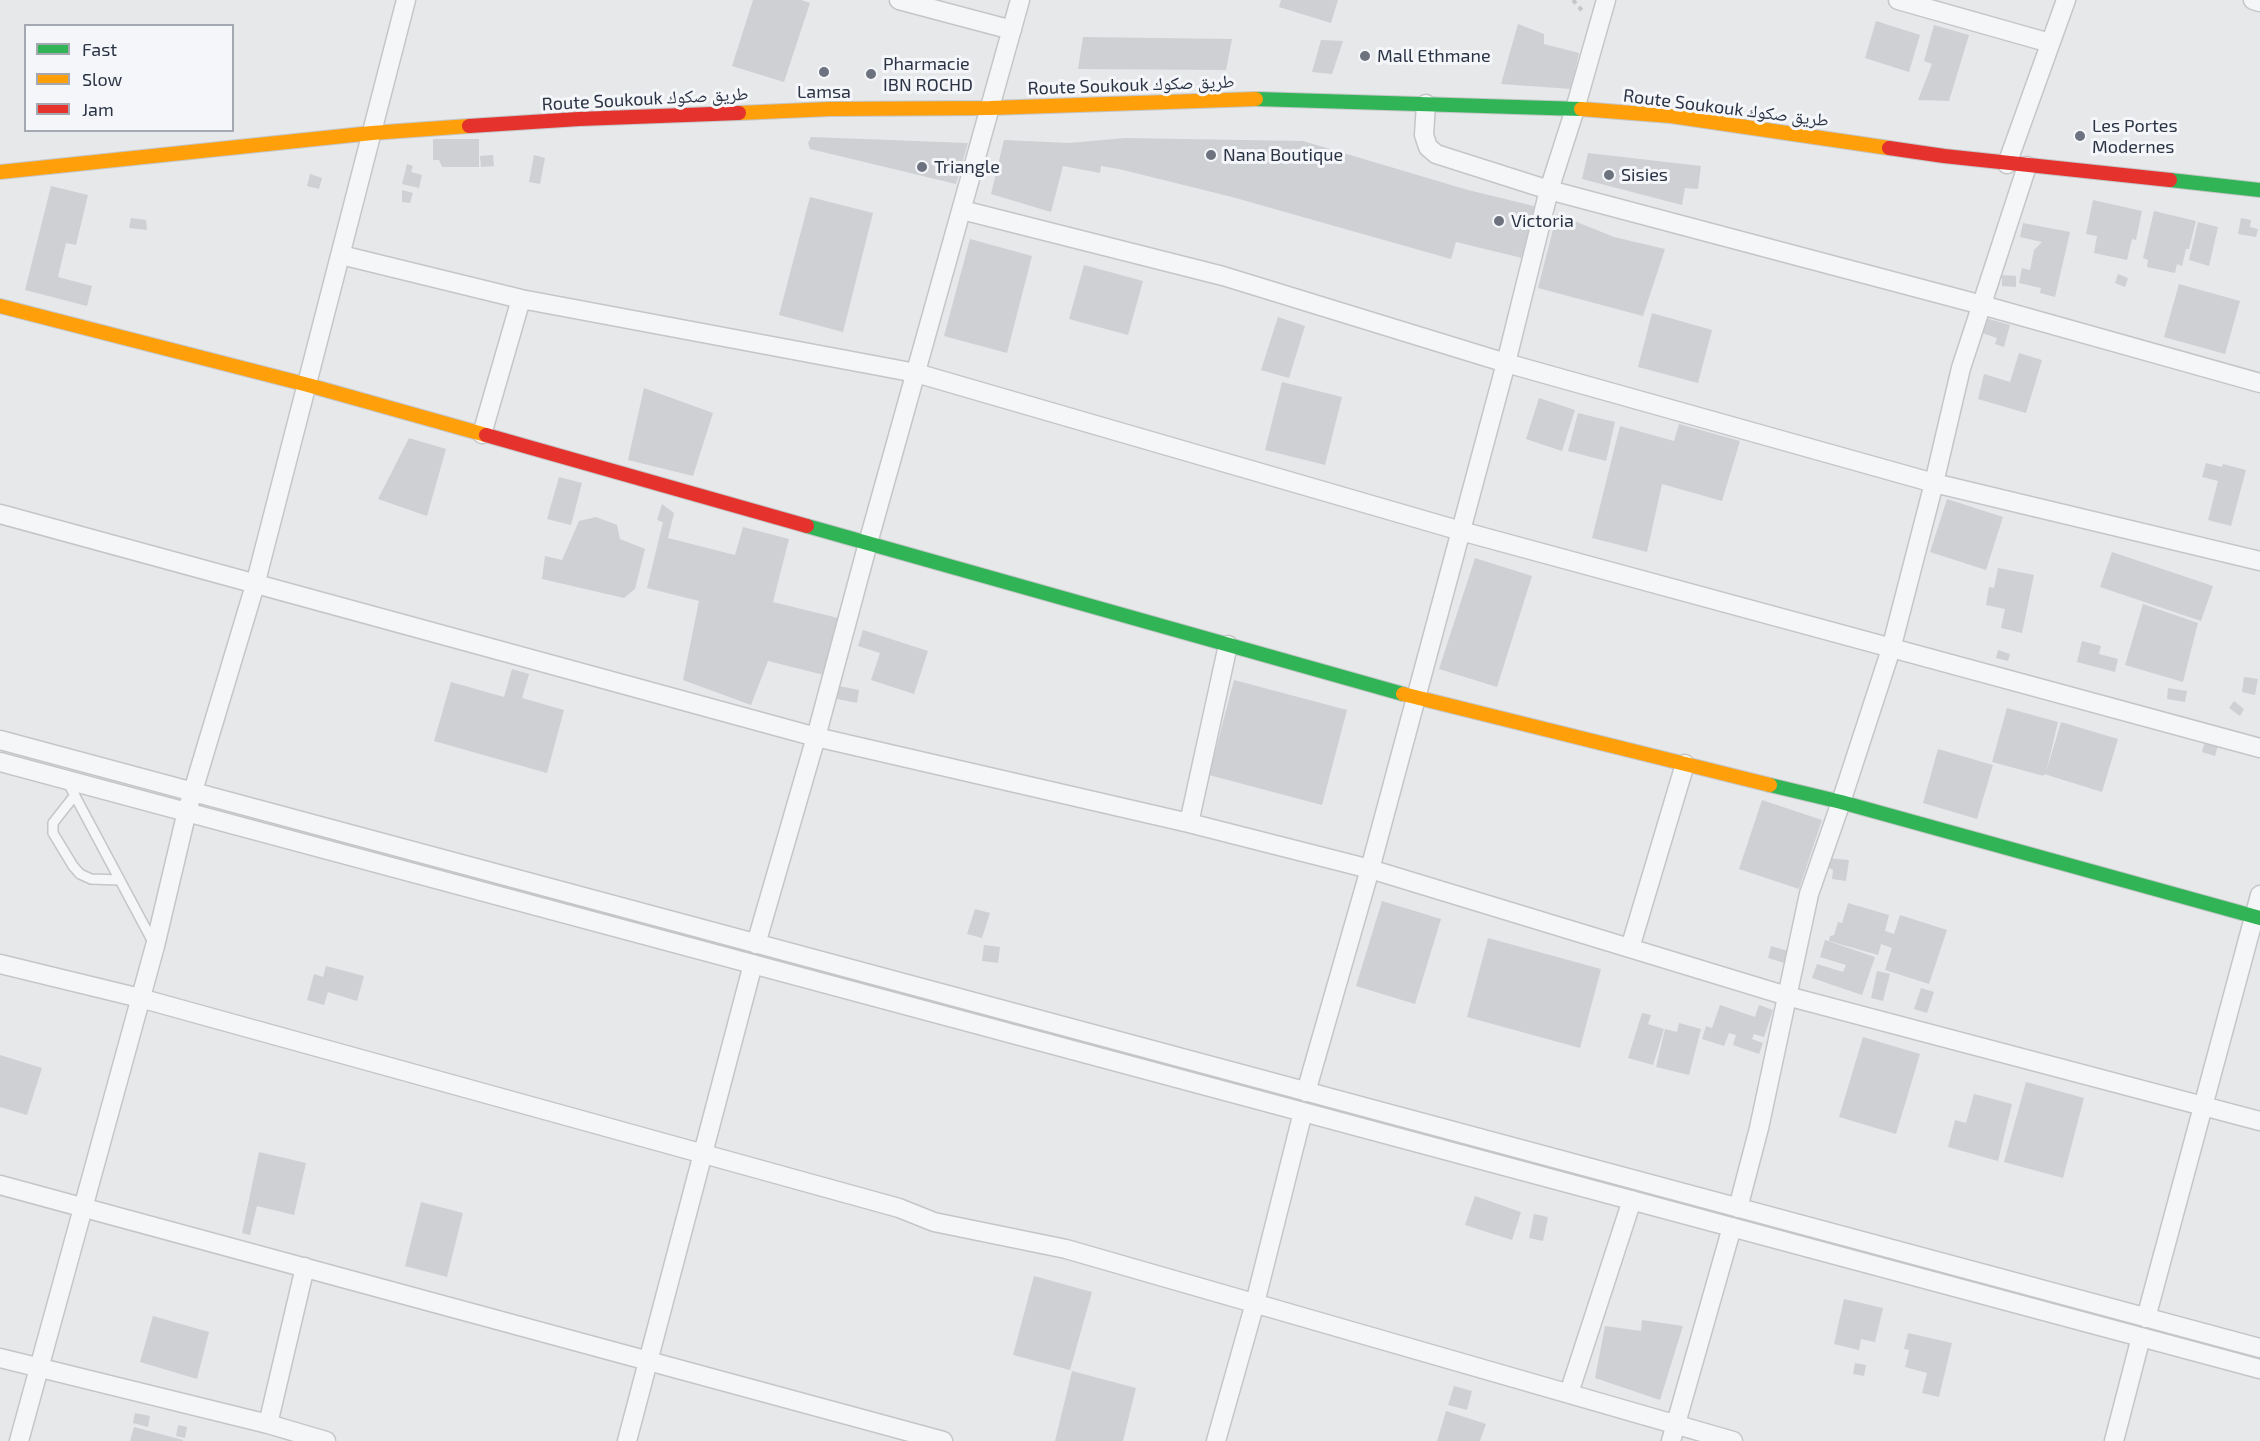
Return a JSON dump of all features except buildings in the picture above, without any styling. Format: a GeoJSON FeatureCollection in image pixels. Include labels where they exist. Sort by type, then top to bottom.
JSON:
{"type":"FeatureCollection","features":[{"type":"Feature","properties":{"kind":"street"},"geometry":{"type":"LineString","coordinates":[[19,1441],[155,946],[187,811],[255,585],[406,0]]}},
{"type":"Feature","properties":{"kind":"street"},"geometry":{"type":"LineString","coordinates":[[899,0],[1012,30]]}},
{"type":"Feature","properties":{"kind":"street"},"geometry":{"type":"LineString","coordinates":[[756,944],[816,737],[867,543],[1020,0]]}},
{"type":"Feature","properties":{"kind":"street"},"geometry":{"type":"LineString","coordinates":[[1306,1092],[1370,868],[1461,531],[1549,190],[1575,110],[1606,0]]}},
{"type":"Feature","properties":{"kind":"street"},"geometry":{"type":"LineString","coordinates":[[1898,0],[2050,43]]}},
{"type":"Feature","properties":{"kind":"street"},"geometry":{"type":"LineString","coordinates":[[2007,164],[2066,0]]}},
{"type":"Feature","properties":{"kind":"street"},"geometry":{"type":"LineString","coordinates":[[2253,0],[2260,2]]}},
{"type":"Feature","properties":{"kind":"street","name":"Route Soukouk طريق صكوك"},"geometry":{"type":"LineString","coordinates":[[0,172],[372,133],[579,119],[806,110],[990,108],[1235,98],[1575,110],[1671,116],[2007,164],[2260,190]]}},
{"type":"Feature","properties":{"kind":"street"},"geometry":{"type":"LineString","coordinates":[[1426,104],[1424,135],[1428,147],[1436,154],[1549,190],[1982,305],[2260,383]]}},
{"type":"Feature","properties":{"kind":"street"},"geometry":{"type":"LineString","coordinates":[[1738,1208],[1759,1128],[1809,894],[1891,649],[1961,368],[2027,166]]}},
{"type":"Feature","properties":{"kind":"street"},"geometry":{"type":"LineString","coordinates":[[962,210],[1223,276],[1506,363],[1934,483],[2260,561]]}},
{"type":"Feature","properties":{"kind":"street"},"geometry":{"type":"LineString","coordinates":[[341,255],[521,299],[916,373],[1461,531],[2260,748]]}},
{"type":"Feature","properties":{"kind":"street"},"geometry":{"type":"LineString","coordinates":[[482,434],[521,299]]}},
{"type":"Feature","properties":{"kind":"street"},"geometry":{"type":"LineString","coordinates":[[0,306],[308,385],[1416,698],[1841,802],[2257,917]]}},
{"type":"Feature","properties":{"kind":"street"},"geometry":{"type":"LineString","coordinates":[[0,514],[816,737],[1189,823],[1370,868],[1787,996],[2260,1121]]}},
{"type":"Feature","properties":{"kind":"street"},"geometry":{"type":"LineString","coordinates":[[1189,823],[1228,645]]}},
{"type":"Feature","properties":{"kind":"street"},"geometry":{"type":"LineString","coordinates":[[0,740],[2260,1348]]}},
{"type":"Feature","properties":{"kind":"street"},"geometry":{"type":"LineString","coordinates":[[0,762],[71,788],[187,811],[2260,1369]]}},
{"type":"Feature","properties":{"kind":"street"},"geometry":{"type":"LineString","coordinates":[[1630,948],[1685,764]]}},
{"type":"Feature","properties":{"kind":"street"},"geometry":{"type":"LineString","coordinates":[[2146,1318],[2257,917],[2260,895]]}},
{"type":"Feature","properties":{"kind":"street"},"geometry":{"type":"LineString","coordinates":[[0,964],[140,998],[899,1208],[934,1222],[1066,1249],[1569,1393],[1673,1432],[1733,1441]]}},
{"type":"Feature","properties":{"kind":"street"},"geometry":{"type":"LineString","coordinates":[[627,1441],[753,964]]}},
{"type":"Feature","properties":{"kind":"street"},"geometry":{"type":"LineString","coordinates":[[1216,1441],[1255,1303],[1303,1112]]}},
{"type":"Feature","properties":{"kind":"street"},"geometry":{"type":"LineString","coordinates":[[0,1185],[943,1441]]}},
{"type":"Feature","properties":{"kind":"street"},"geometry":{"type":"LineString","coordinates":[[1569,1393],[1632,1200]]}},
{"type":"Feature","properties":{"kind":"street"},"geometry":{"type":"LineString","coordinates":[[1673,1432],[1732,1227]]}},
{"type":"Feature","properties":{"kind":"street"},"geometry":{"type":"LineString","coordinates":[[268,1424],[305,1267]]}},
{"type":"Feature","properties":{"kind":"street"},"geometry":{"type":"LineString","coordinates":[[2114,1441],[2141,1337]]}},
{"type":"Feature","properties":{"kind":"street"},"geometry":{"type":"LineString","coordinates":[[0,1358],[268,1424],[326,1441]]}},
{"type":"Feature","properties":{"kind":"lane"},"geometry":{"type":"LineString","coordinates":[[71,788],[52,823],[53,833],[80,874],[90,879],[120,880]]}},
{"type":"Feature","properties":{"kind":"lane"},"geometry":{"type":"LineString","coordinates":[[71,788],[155,946]]}},
{"type":"Feature","properties":{"kind":"traffic: fast"},"geometry":{"type":"LineString","coordinates":[[1256,99],[1581,109]]}},
{"type":"Feature","properties":{"kind":"traffic: fast"},"geometry":{"type":"LineString","coordinates":[[2170,180],[2260,190]]}},
{"type":"Feature","properties":{"kind":"traffic: fast"},"geometry":{"type":"LineString","coordinates":[[807,526],[1403,694]]}},
{"type":"Feature","properties":{"kind":"traffic: fast"},"geometry":{"type":"LineString","coordinates":[[1770,785],[1841,802],[2260,918]]}},
{"type":"Feature","properties":{"kind":"traffic: slow"},"geometry":{"type":"LineString","coordinates":[[739,113],[1256,99]]}},
{"type":"Feature","properties":{"kind":"traffic: slow"},"geometry":{"type":"LineString","coordinates":[[1581,109],[1671,116],[1889,148]]}},
{"type":"Feature","properties":{"kind":"traffic: slow"},"geometry":{"type":"LineString","coordinates":[[0,172],[372,133],[469,126]]}},
{"type":"Feature","properties":{"kind":"traffic: slow"},"geometry":{"type":"LineString","coordinates":[[0,306],[308,385],[486,435]]}},
{"type":"Feature","properties":{"kind":"traffic: slow"},"geometry":{"type":"LineString","coordinates":[[1403,694],[1770,785]]}},
{"type":"Feature","properties":{"kind":"traffic: jam"},"geometry":{"type":"LineString","coordinates":[[469,126],[739,113]]}},
{"type":"Feature","properties":{"kind":"traffic: jam"},"geometry":{"type":"LineString","coordinates":[[1889,148],[2170,180]]}},
{"type":"Feature","properties":{"kind":"traffic: jam"},"geometry":{"type":"LineString","coordinates":[[486,435],[807,526]]}},
{"type":"Feature","properties":{"kind":"place","name":"Mall Ethmane"},"geometry":{"type":"Point","coordinates":[1365,56]}},
{"type":"Feature","properties":{"kind":"place","name":"Lamsa"},"geometry":{"type":"Point","coordinates":[824,72]}},
{"type":"Feature","properties":{"kind":"place","name":"Pharmacie IBN ROCHD"},"geometry":{"type":"Point","coordinates":[871,74]}},
{"type":"Feature","properties":{"kind":"place","name":"Les Portes Modernes"},"geometry":{"type":"Point","coordinates":[2080,136]}},
{"type":"Feature","properties":{"kind":"place","name":"Nana Boutique"},"geometry":{"type":"Point","coordinates":[1211,155]}},
{"type":"Feature","properties":{"kind":"place","name":"Triangle"},"geometry":{"type":"Point","coordinates":[922,167]}},
{"type":"Feature","properties":{"kind":"place","name":"Sisies"},"geometry":{"type":"Point","coordinates":[1609,175]}},
{"type":"Feature","properties":{"kind":"place","name":"Victoria"},"geometry":{"type":"Point","coordinates":[1499,221]}}]}
